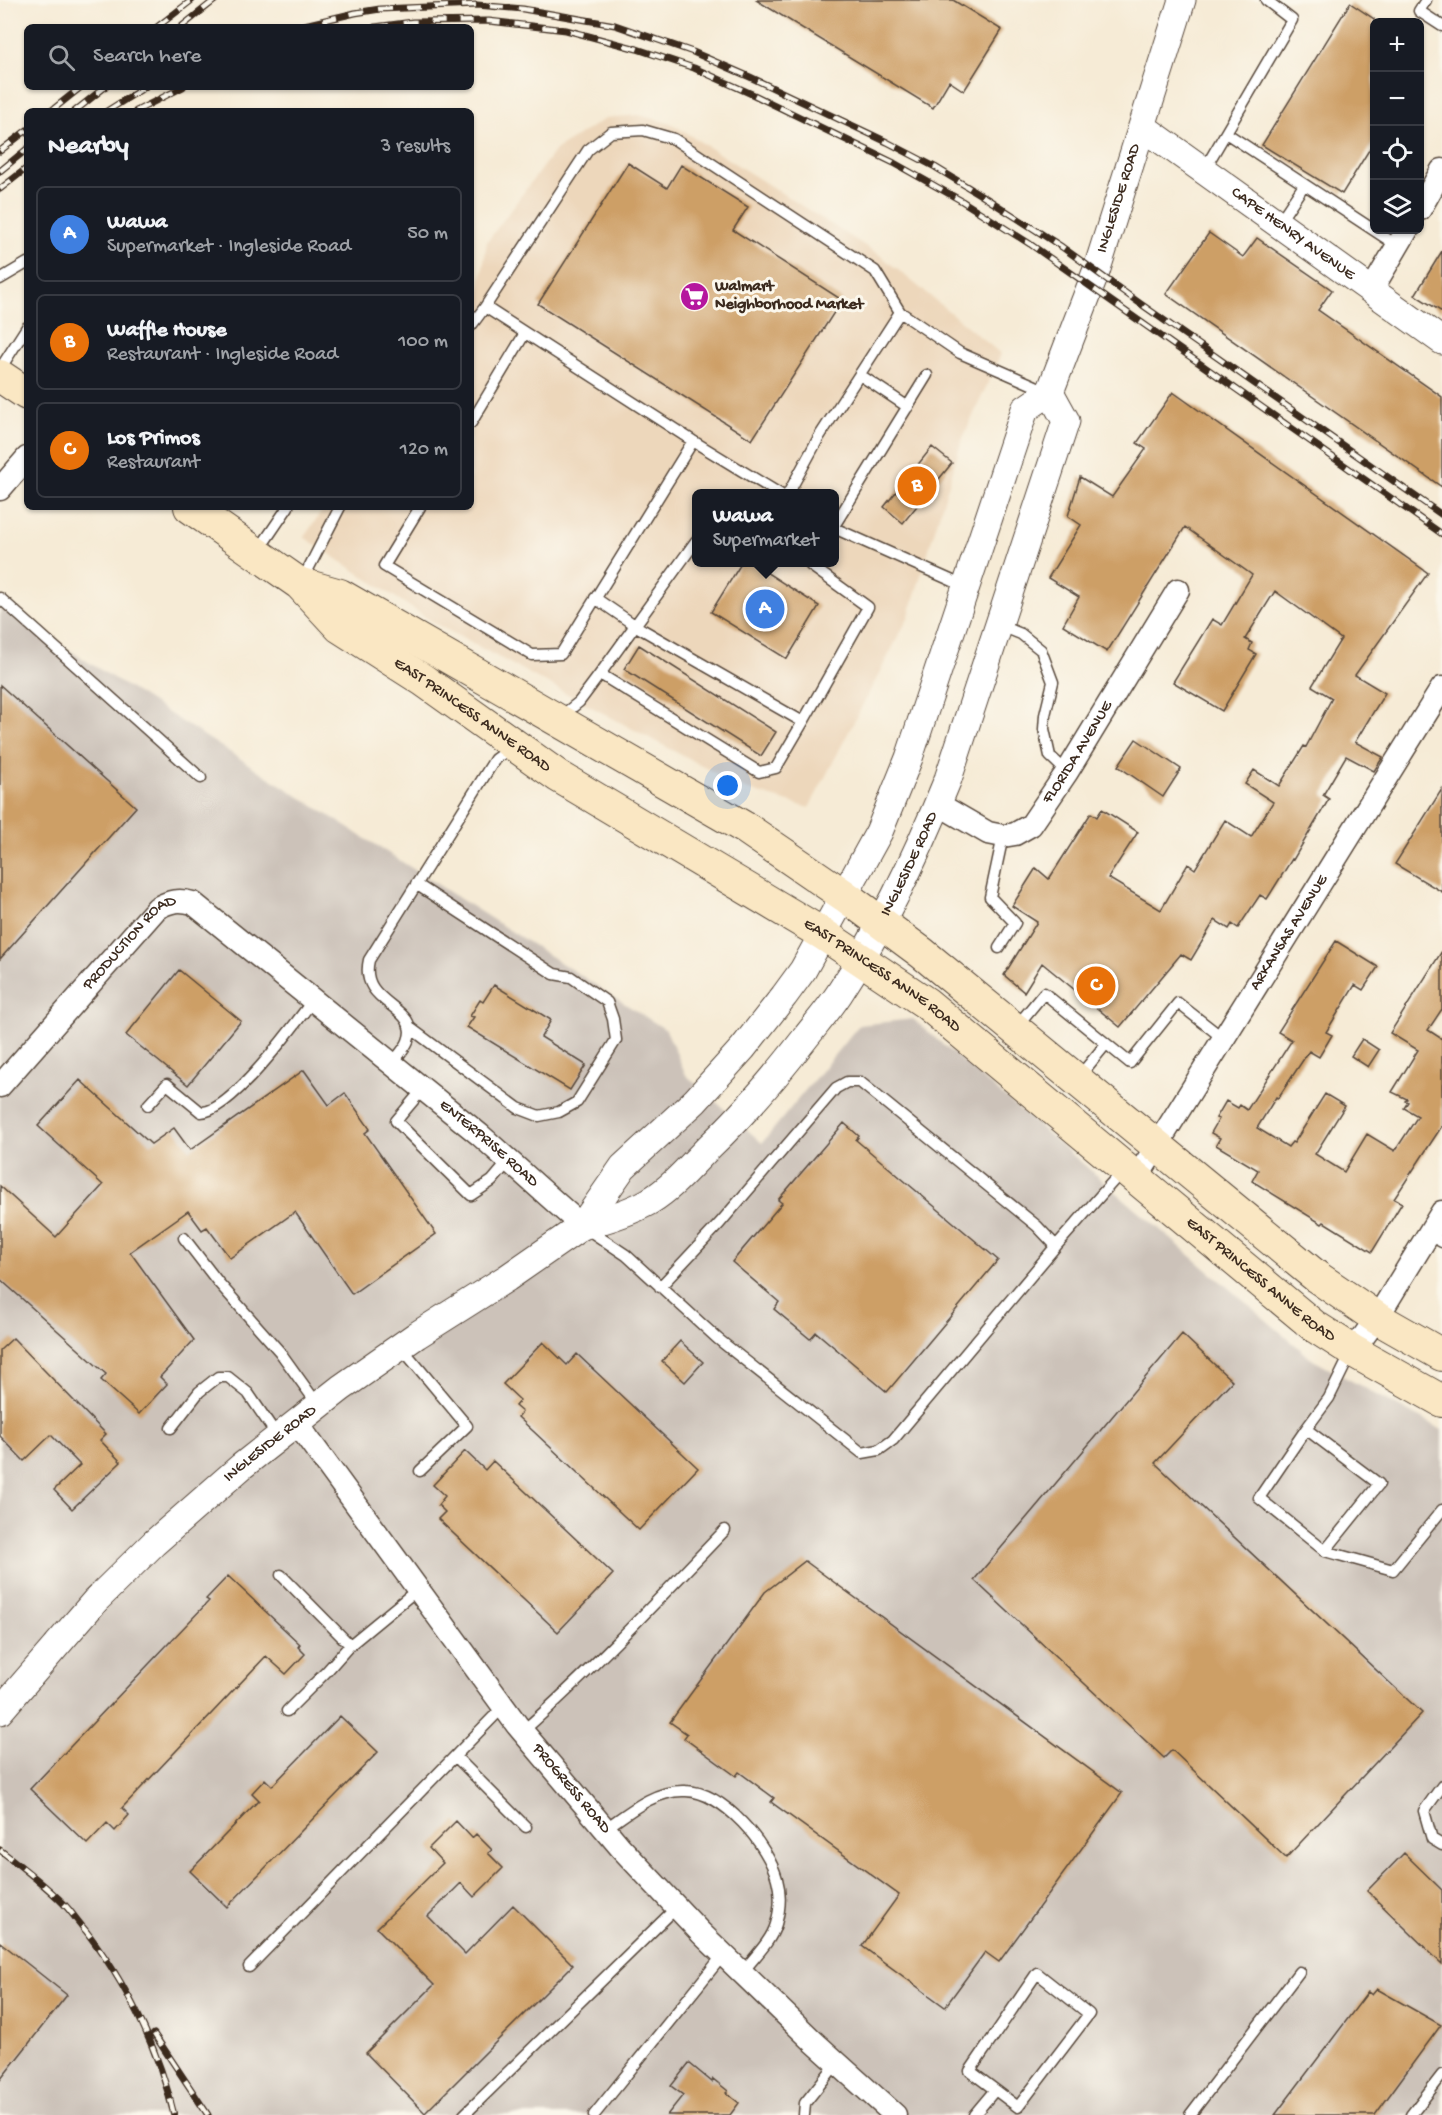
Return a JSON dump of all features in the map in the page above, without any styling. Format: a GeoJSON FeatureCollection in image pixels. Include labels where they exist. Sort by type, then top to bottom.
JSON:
{"type":"FeatureCollection","features":[{"type":"Feature","properties":{"kind":"main road"},"geometry":{"type":"LineString","coordinates":[[0,376],[24,392]]}},
{"type":"Feature","properties":{"kind":"main road","name":"EAST PRINCESS ANNE ROAD"},"geometry":{"type":"LineString","coordinates":[[194,510],[300,584],[340,627],[423,680],[558,776],[823,934],[926,1003],[1314,1326],[1442,1401]]}},
{"type":"Feature","properties":{"kind":"main road","name":"EAST PRINCESS ANNE ROAD"},"geometry":{"type":"LineString","coordinates":[[300,584],[339,595],[747,829],[922,953],[1317,1277],[1377,1318],[1442,1355]]}},
{"type":"Feature","properties":{"kind":"street","name":"INGLESIDE ROAD"},"geometry":{"type":"LineString","coordinates":[[1,1709],[96,1600],[145,1551],[287,1430],[401,1346],[507,1278],[582,1226],[623,1167],[695,1101],[743,1048],[803,970],[879,832],[909,758],[1025,409],[1050,392],[1096,272],[1182,0]]}},
{"type":"Feature","properties":{"kind":"street","name":"CAPE HENRY AVENUE"},"geometry":{"type":"LineString","coordinates":[[1143,128],[1442,341]]}},
{"type":"Feature","properties":{"kind":"street"},"geometry":{"type":"LineString","coordinates":[[1424,201],[1442,170]]}},
{"type":"Feature","properties":{"kind":"street"},"geometry":{"type":"LineString","coordinates":[[1371,291],[1402,238]]}},
{"type":"Feature","properties":{"kind":"street","name":"INGLESIDE ROAD"},"geometry":{"type":"LineString","coordinates":[[582,1226],[614,1218],[651,1201],[677,1179],[740,1118],[777,1075],[839,994],[860,958],[904,876],[948,779],[1066,422],[1050,392]]}},
{"type":"Feature","properties":{"kind":"street"},"geometry":{"type":"LineString","coordinates":[[0,489],[24,461]]}},
{"type":"Feature","properties":{"kind":"street","name":"FLORIDA AVENUE"},"geometry":{"type":"LineString","coordinates":[[1003,836],[1015,834],[1031,825],[1067,772],[1178,590]]}},
{"type":"Feature","properties":{"kind":"street","name":"ARKANSAS AVENUE"},"geometry":{"type":"LineString","coordinates":[[1131,1174],[1157,1145],[1442,688]]}},
{"type":"Feature","properties":{"kind":"street"},"geometry":{"type":"LineString","coordinates":[[938,804],[988,833],[1003,836]]}},
{"type":"Feature","properties":{"kind":"street","name":"PRODUCTION ROAD"},"geometry":{"type":"LineString","coordinates":[[0,1086],[157,908],[169,902],[182,900],[198,906],[392,1064]]}},
{"type":"Feature","properties":{"kind":"street","name":"ENTERPRISE ROAD"},"geometry":{"type":"LineString","coordinates":[[392,1064],[509,1161],[582,1226]]}},
{"type":"Feature","properties":{"kind":"street"},"geometry":{"type":"LineString","coordinates":[[1353,1350],[1435,1238],[1442,1212]]}},
{"type":"Feature","properties":{"kind":"street","name":"PROGRESS ROAD"},"geometry":{"type":"LineString","coordinates":[[287,1430],[418,1589],[523,1731],[605,1829],[676,1908],[837,2063],[895,2115]]}},
{"type":"Feature","properties":{"kind":"lane"},"geometry":{"type":"LineString","coordinates":[[1204,170],[1292,20],[1266,0]]}},
{"type":"Feature","properties":{"kind":"lane"},"geometry":{"type":"LineString","coordinates":[[1426,0],[1419,11],[1442,26]]}},
{"type":"Feature","properties":{"kind":"lane"},"geometry":{"type":"LineString","coordinates":[[474,322],[588,150],[611,132],[643,130],[674,139],[874,271],[900,312],[960,353],[1050,392]]}},
{"type":"Feature","properties":{"kind":"lane"},"geometry":{"type":"LineString","coordinates":[[1226,133],[1304,185],[1402,238]]}},
{"type":"Feature","properties":{"kind":"lane"},"geometry":{"type":"LineString","coordinates":[[1278,224],[1304,185]]}},
{"type":"Feature","properties":{"kind":"lane"},"geometry":{"type":"LineString","coordinates":[[0,279],[24,265]]}},
{"type":"Feature","properties":{"kind":"lane"},"geometry":{"type":"LineString","coordinates":[[485,307],[772,489]]}},
{"type":"Feature","properties":{"kind":"lane"},"geometry":{"type":"LineString","coordinates":[[791,489],[819,437],[900,312]]}},
{"type":"Feature","properties":{"kind":"lane"},"geometry":{"type":"LineString","coordinates":[[0,369],[24,332]]}},
{"type":"Feature","properties":{"kind":"lane"},"geometry":{"type":"LineString","coordinates":[[474,418],[525,333]]}},
{"type":"Feature","properties":{"kind":"lane"},"geometry":{"type":"LineString","coordinates":[[860,375],[908,406]]}},
{"type":"Feature","properties":{"kind":"lane"},"geometry":{"type":"LineString","coordinates":[[839,519],[927,375]]}},
{"type":"Feature","properties":{"kind":"lane"},"geometry":{"type":"LineString","coordinates":[[418,510],[384,566],[532,655],[561,654],[693,441]]}},
{"type":"Feature","properties":{"kind":"lane"},"geometry":{"type":"LineString","coordinates":[[256,553],[286,510]]}},
{"type":"Feature","properties":{"kind":"lane"},"geometry":{"type":"LineString","coordinates":[[300,584],[338,510]]}},
{"type":"Feature","properties":{"kind":"lane"},"geometry":{"type":"LineString","coordinates":[[839,529],[965,587]]}},
{"type":"Feature","properties":{"kind":"lane"},"geometry":{"type":"LineString","coordinates":[[558,719],[579,702],[692,547]]}},
{"type":"Feature","properties":{"kind":"lane"},"geometry":{"type":"LineString","coordinates":[[600,674],[759,772],[776,768],[868,608],[814,567]]}},
{"type":"Feature","properties":{"kind":"lane"},"geometry":{"type":"LineString","coordinates":[[0,598],[201,778]]}},
{"type":"Feature","properties":{"kind":"lane"},"geometry":{"type":"LineString","coordinates":[[595,598],[636,626],[803,722]]}},
{"type":"Feature","properties":{"kind":"lane"},"geometry":{"type":"LineString","coordinates":[[999,625],[1021,634],[1041,650],[1053,682],[1044,729],[1050,756],[1067,772]]}},
{"type":"Feature","properties":{"kind":"lane"},"geometry":{"type":"LineString","coordinates":[[392,1064],[409,1038],[409,1027],[405,1017],[369,983],[366,971],[369,960],[495,759],[515,746]]}},
{"type":"Feature","properties":{"kind":"lane"},"geometry":{"type":"LineString","coordinates":[[999,948],[1015,923],[990,897],[1003,836]]}},
{"type":"Feature","properties":{"kind":"lane"},"geometry":{"type":"LineString","coordinates":[[409,1027],[518,1108],[539,1116],[559,1112],[577,1102],[616,1040],[613,1019],[607,1002],[571,977],[554,974],[417,884]]}},
{"type":"Feature","properties":{"kind":"lane"},"geometry":{"type":"LineString","coordinates":[[1015,1029],[1044,993],[1130,1063],[1178,1003],[1224,1040]]}},
{"type":"Feature","properties":{"kind":"lane"},"geometry":{"type":"LineString","coordinates":[[148,1105],[167,1084],[201,1112],[208,1112],[227,1100],[281,1043],[314,1000]]}},
{"type":"Feature","properties":{"kind":"lane"},"geometry":{"type":"LineString","coordinates":[[1077,1080],[1106,1044]]}},
{"type":"Feature","properties":{"kind":"lane"},"geometry":{"type":"LineString","coordinates":[[660,1287],[720,1223],[836,1088],[847,1082],[860,1082],[1037,1226],[1056,1246]]}},
{"type":"Feature","properties":{"kind":"lane"},"geometry":{"type":"LineString","coordinates":[[423,1089],[396,1121],[471,1194],[492,1181],[509,1161]]}},
{"type":"Feature","properties":{"kind":"lane"},"geometry":{"type":"LineString","coordinates":[[582,1226],[626,1255],[718,1339],[862,1453],[879,1450],[893,1440],[1056,1246],[1131,1174]]}},
{"type":"Feature","properties":{"kind":"lane"},"geometry":{"type":"LineString","coordinates":[[184,1238],[218,1282],[280,1352],[318,1406]]}},
{"type":"Feature","properties":{"kind":"lane"},"geometry":{"type":"LineString","coordinates":[[401,1346],[467,1426],[420,1471]]}},
{"type":"Feature","properties":{"kind":"lane"},"geometry":{"type":"LineString","coordinates":[[1353,1350],[1329,1398],[1259,1498],[1325,1551],[1393,1570],[1442,1510]]}},
{"type":"Feature","properties":{"kind":"lane"},"geometry":{"type":"LineString","coordinates":[[171,1428],[200,1392],[218,1377],[228,1377],[287,1430]]}},
{"type":"Feature","properties":{"kind":"lane"},"geometry":{"type":"LineString","coordinates":[[1306,1429],[1379,1484],[1325,1551]]}},
{"type":"Feature","properties":{"kind":"lane"},"geometry":{"type":"LineString","coordinates":[[523,1731],[568,1691],[725,1530]]}},
{"type":"Feature","properties":{"kind":"lane"},"geometry":{"type":"LineString","coordinates":[[281,1575],[350,1645]]}},
{"type":"Feature","properties":{"kind":"lane"},"geometry":{"type":"LineString","coordinates":[[287,1711],[350,1645],[418,1589]]}},
{"type":"Feature","properties":{"kind":"lane"},"geometry":{"type":"LineString","coordinates":[[249,1967],[504,1706]]}},
{"type":"Feature","properties":{"kind":"lane"},"geometry":{"type":"LineString","coordinates":[[455,1756],[526,1827]]}},
{"type":"Feature","properties":{"kind":"lane"},"geometry":{"type":"LineString","coordinates":[[1442,1786],[1424,1811],[1432,1839],[1442,1845]]}},
{"type":"Feature","properties":{"kind":"lane"},"geometry":{"type":"LineString","coordinates":[[605,1829],[637,1807],[658,1796],[674,1792],[700,1792],[732,1812],[763,1852],[777,1877],[780,1895],[776,1925],[770,1937],[742,1973]]}},
{"type":"Feature","properties":{"kind":"lane"},"geometry":{"type":"LineString","coordinates":[[465,2115],[676,1908]]}},
{"type":"Feature","properties":{"kind":"lane"},"geometry":{"type":"LineString","coordinates":[[594,2115],[723,1954]]}},
{"type":"Feature","properties":{"kind":"lane"},"geometry":{"type":"LineString","coordinates":[[1190,2115],[1299,1972]]}},
{"type":"Feature","properties":{"kind":"lane"},"geometry":{"type":"LineString","coordinates":[[1037,1973],[1089,2014],[1018,2107],[995,2090],[970,2071],[1037,1973]]}},
{"type":"Feature","properties":{"kind":"lane"},"geometry":{"type":"LineString","coordinates":[[796,2115],[837,2063]]}},
{"type":"Feature","properties":{"kind":"lane"},"geometry":{"type":"LineString","coordinates":[[1411,2115],[1442,2075]]}},
{"type":"Feature","properties":{"kind":"lane"},"geometry":{"type":"LineString","coordinates":[[974,2115],[995,2090]]}},
{"type":"Feature","properties":{"kind":"lane"},"geometry":{"type":"LineString","coordinates":[[804,2115],[805,2103]]}},
{"type":"Feature","properties":{"kind":"shaded area"},"geometry":{"type":"Polygon","coordinates":[[[639,115],[672,124],[881,256],[1001,354],[962,440],[908,618],[809,808],[745,789],[436,624],[304,537],[323,510],[474,510],[474,301],[479,294],[487,242],[555,150],[606,118],[639,115]]]}},
{"type":"Feature","properties":{"kind":"shaded area"},"geometry":{"type":"Polygon","coordinates":[[[0,606],[666,1030],[686,1075],[762,1143],[859,1025],[913,1019],[1313,1360],[1442,1430],[1442,2115],[0,2115],[0,606]]]}},
{"type":"Feature","properties":{"kind":"building"},"geometry":{"type":"Polygon","coordinates":[[[756,0],[953,0],[1002,30],[964,91],[949,81],[933,108],[756,0]]]}},
{"type":"Feature","properties":{"kind":"building"},"geometry":{"type":"Polygon","coordinates":[[[1350,3],[1372,18],[1370,18],[1370,148],[1342,194],[1262,145],[1350,3]]]}},
{"type":"Feature","properties":{"kind":"building"},"geometry":{"type":"Polygon","coordinates":[[[628,163],[667,188],[681,165],[748,207],[733,230],[842,300],[752,440],[538,304],[628,163]]]}},
{"type":"Feature","properties":{"kind":"building"},"geometry":{"type":"Polygon","coordinates":[[[1209,233],[1243,257],[1257,238],[1332,290],[1318,310],[1442,397],[1442,487],[1166,294],[1209,233]]]}},
{"type":"Feature","properties":{"kind":"building"},"geometry":{"type":"Polygon","coordinates":[[[1442,251],[1442,312],[1415,295],[1442,251]]]}},
{"type":"Feature","properties":{"kind":"building"},"geometry":{"type":"Polygon","coordinates":[[[1173,392],[1428,573],[1355,675],[1385,693],[1355,742],[1383,757],[1374,771],[1346,756],[1323,795],[1329,799],[1267,899],[1260,895],[1238,928],[1232,924],[1229,929],[1215,920],[1191,960],[1181,954],[1120,1027],[1042,963],[1024,992],[1004,975],[1037,922],[1012,906],[1036,868],[1049,879],[1091,813],[1097,817],[1102,809],[1138,832],[1108,878],[1161,910],[1188,864],[1195,869],[1225,820],[1251,837],[1273,802],[1245,784],[1254,770],[1279,786],[1304,746],[1306,747],[1332,698],[1312,686],[1341,639],[1275,591],[1245,639],[1252,643],[1249,650],[1256,654],[1222,711],[1173,682],[1212,619],[1222,625],[1252,575],[1185,527],[1107,652],[1063,625],[1079,597],[1048,578],[1081,525],[1068,516],[1080,477],[1112,497],[1146,449],[1137,443],[1173,392]]]}},
{"type":"Feature","properties":{"kind":"building"},"geometry":{"type":"Polygon","coordinates":[[[932,447],[952,463],[903,523],[884,507],[932,447]]]}},
{"type":"Feature","properties":{"kind":"building"},"geometry":{"type":"Polygon","coordinates":[[[739,567],[758,567],[819,606],[787,659],[711,612],[739,567]]]}},
{"type":"Feature","properties":{"kind":"building"},"geometry":{"type":"Polygon","coordinates":[[[639,645],[776,732],[761,756],[624,669],[639,645]]]}},
{"type":"Feature","properties":{"kind":"building"},"geometry":{"type":"Polygon","coordinates":[[[0,685],[136,807],[0,959],[0,685]]]}},
{"type":"Feature","properties":{"kind":"building"},"geometry":{"type":"Polygon","coordinates":[[[1136,739],[1181,769],[1163,797],[1118,766],[1136,739]]]}},
{"type":"Feature","properties":{"kind":"building"},"geometry":{"type":"Polygon","coordinates":[[[1442,789],[1442,892],[1395,864],[1442,789]]]}},
{"type":"Feature","properties":{"kind":"building"},"geometry":{"type":"Polygon","coordinates":[[[1336,941],[1378,967],[1363,990],[1355,985],[1326,1032],[1332,1035],[1319,1057],[1309,1051],[1257,1128],[1288,1147],[1292,1142],[1294,1143],[1325,1094],[1345,1106],[1315,1154],[1344,1172],[1367,1134],[1395,1151],[1418,1116],[1404,1108],[1408,1102],[1405,1101],[1407,1099],[1392,1092],[1418,1050],[1390,1033],[1442,951],[1442,1009],[1428,1030],[1442,1039],[1442,1126],[1394,1199],[1402,1203],[1372,1252],[1252,1181],[1258,1170],[1216,1145],[1220,1138],[1211,1133],[1219,1119],[1216,1118],[1226,1101],[1238,1108],[1240,1105],[1247,1110],[1292,1040],[1278,1032],[1336,941]]]}},
{"type":"Feature","properties":{"kind":"building"},"geometry":{"type":"Polygon","coordinates":[[[179,970],[241,1021],[188,1085],[126,1035],[179,970]]]}},
{"type":"Feature","properties":{"kind":"building"},"geometry":{"type":"Polygon","coordinates":[[[494,985],[551,1020],[541,1037],[586,1065],[570,1090],[467,1027],[474,1017],[470,1016],[480,1000],[483,1002],[494,985]]]}},
{"type":"Feature","properties":{"kind":"building"},"geometry":{"type":"Polygon","coordinates":[[[1362,1039],[1379,1050],[1368,1067],[1351,1056],[1362,1039]]]}},
{"type":"Feature","properties":{"kind":"building"},"geometry":{"type":"Polygon","coordinates":[[[304,1070],[329,1105],[345,1093],[370,1129],[365,1133],[436,1234],[352,1294],[295,1212],[230,1258],[207,1227],[202,1230],[188,1211],[130,1252],[194,1340],[160,1377],[167,1384],[139,1414],[101,1380],[106,1374],[0,1279],[0,1186],[56,1237],[103,1185],[38,1126],[80,1080],[151,1144],[174,1128],[190,1150],[304,1070]]]}},
{"type":"Feature","properties":{"kind":"building"},"geometry":{"type":"Polygon","coordinates":[[[844,1123],[859,1136],[856,1140],[998,1260],[887,1392],[816,1332],[810,1339],[774,1309],[779,1302],[732,1262],[782,1203],[778,1200],[844,1123]]]}},
{"type":"Feature","properties":{"kind":"building"},"geometry":{"type":"Polygon","coordinates":[[[1182,1334],[1232,1381],[1155,1463],[1422,1713],[1286,1858],[1172,1750],[1164,1758],[974,1580],[1182,1334]]]}},
{"type":"Feature","properties":{"kind":"building"},"geometry":{"type":"Polygon","coordinates":[[[13,1338],[106,1434],[100,1440],[121,1462],[72,1509],[54,1490],[80,1465],[51,1435],[24,1461],[0,1436],[0,1350],[13,1338]]]}},
{"type":"Feature","properties":{"kind":"building"},"geometry":{"type":"Polygon","coordinates":[[[680,1341],[703,1362],[685,1382],[662,1361],[680,1341]]]}},
{"type":"Feature","properties":{"kind":"building"},"geometry":{"type":"Polygon","coordinates":[[[543,1342],[567,1365],[577,1354],[698,1468],[639,1530],[518,1417],[522,1412],[515,1406],[520,1400],[503,1384],[543,1342]]]}},
{"type":"Feature","properties":{"kind":"building"},"geometry":{"type":"Polygon","coordinates":[[[465,1451],[485,1470],[493,1461],[613,1574],[558,1632],[438,1519],[445,1512],[438,1505],[445,1496],[433,1485],[465,1451]]]}},
{"type":"Feature","properties":{"kind":"building"},"geometry":{"type":"Polygon","coordinates":[[[805,1561],[1122,1793],[999,1962],[985,1952],[945,2007],[862,1946],[899,1895],[771,1802],[774,1798],[739,1772],[736,1776],[684,1738],[687,1734],[670,1722],[765,1592],[805,1561]]]}},
{"type":"Feature","properties":{"kind":"building"},"geometry":{"type":"Polygon","coordinates":[[[228,1576],[300,1644],[298,1647],[305,1654],[286,1674],[266,1656],[122,1808],[129,1815],[115,1831],[107,1823],[87,1844],[30,1789],[209,1601],[206,1599],[228,1576]]]}},
{"type":"Feature","properties":{"kind":"building"},"geometry":{"type":"Polygon","coordinates":[[[340,1716],[378,1752],[227,1907],[190,1871],[259,1800],[252,1793],[265,1779],[272,1786],[340,1716]]]}},
{"type":"Feature","properties":{"kind":"building"},"geometry":{"type":"Polygon","coordinates":[[[456,1821],[472,1838],[476,1834],[492,1850],[488,1853],[503,1868],[474,1897],[461,1883],[428,1916],[465,1954],[513,1905],[573,1965],[425,2113],[366,2053],[434,1985],[377,1928],[443,1863],[429,1848],[456,1821]]]}},
{"type":"Feature","properties":{"kind":"building"},"geometry":{"type":"Polygon","coordinates":[[[1404,1853],[1442,1890],[1442,1964],[1367,1891],[1404,1853]]]}},
{"type":"Feature","properties":{"kind":"building"},"geometry":{"type":"Polygon","coordinates":[[[0,1942],[67,1995],[0,2080],[0,1942]]]}},
{"type":"Feature","properties":{"kind":"building"},"geometry":{"type":"Polygon","coordinates":[[[1377,1989],[1441,2025],[1375,2115],[1275,2115],[1368,1992],[1372,1995],[1377,1989]]]}},
{"type":"Feature","properties":{"kind":"building"},"geometry":{"type":"Polygon","coordinates":[[[689,2063],[712,2082],[713,2079],[728,2091],[726,2093],[739,2103],[730,2115],[667,2115],[683,2095],[671,2086],[689,2063]]]}},
{"type":"Feature","properties":{"kind":"railway"},"geometry":{"type":"LineString","coordinates":[[161,24],[192,0]]}},
{"type":"Feature","properties":{"kind":"railway"},"geometry":{"type":"LineString","coordinates":[[185,24],[215,0]]}},
{"type":"Feature","properties":{"kind":"railway"},"geometry":{"type":"LineString","coordinates":[[309,24],[380,9],[477,5],[523,9],[615,25],[693,52],[887,142],[935,167],[989,200],[1062,247],[1442,515]]}},
{"type":"Feature","properties":{"kind":"railway"},"geometry":{"type":"LineString","coordinates":[[398,24],[489,21],[566,30],[637,49],[694,68],[894,163],[962,201],[1030,244],[1442,534]]}},
{"type":"Feature","properties":{"kind":"railway"},"geometry":{"type":"LineString","coordinates":[[55,108],[77,90]]}},
{"type":"Feature","properties":{"kind":"railway"},"geometry":{"type":"LineString","coordinates":[[79,108],[101,90]]}},
{"type":"Feature","properties":{"kind":"railway"},"geometry":{"type":"LineString","coordinates":[[112,108],[140,90]]}},
{"type":"Feature","properties":{"kind":"railway"},"geometry":{"type":"LineString","coordinates":[[142,108],[177,90]]}},
{"type":"Feature","properties":{"kind":"railway"},"geometry":{"type":"LineString","coordinates":[[0,151],[24,132]]}},
{"type":"Feature","properties":{"kind":"railway"},"geometry":{"type":"LineString","coordinates":[[0,171],[24,151]]}},
{"type":"Feature","properties":{"kind":"railway"},"geometry":{"type":"LineString","coordinates":[[0,189],[24,170]]}},
{"type":"Feature","properties":{"kind":"railway"},"geometry":{"type":"LineString","coordinates":[[0,1850],[41,1882],[63,1903],[101,1952],[140,2018],[159,2066],[174,2115]]}},
{"type":"Feature","properties":{"kind":"railway"},"geometry":{"type":"LineString","coordinates":[[154,2034],[208,2115]]}},
{"type":"Feature","properties":{"kind":"place","name":"Walmart Neighborhood Market"},"geometry":{"type":"Point","coordinates":[694,296]}},
{"type":"Feature","properties":{"kind":"place","name":"Waffle House"},"geometry":{"type":"Point","coordinates":[917,486]}},
{"type":"Feature","properties":{"kind":"place","name":"Wawa"},"geometry":{"type":"Point","coordinates":[765,609]}},
{"type":"Feature","properties":{"kind":"place","name":"Los Primos"},"geometry":{"type":"Point","coordinates":[1096,986]}}]}
